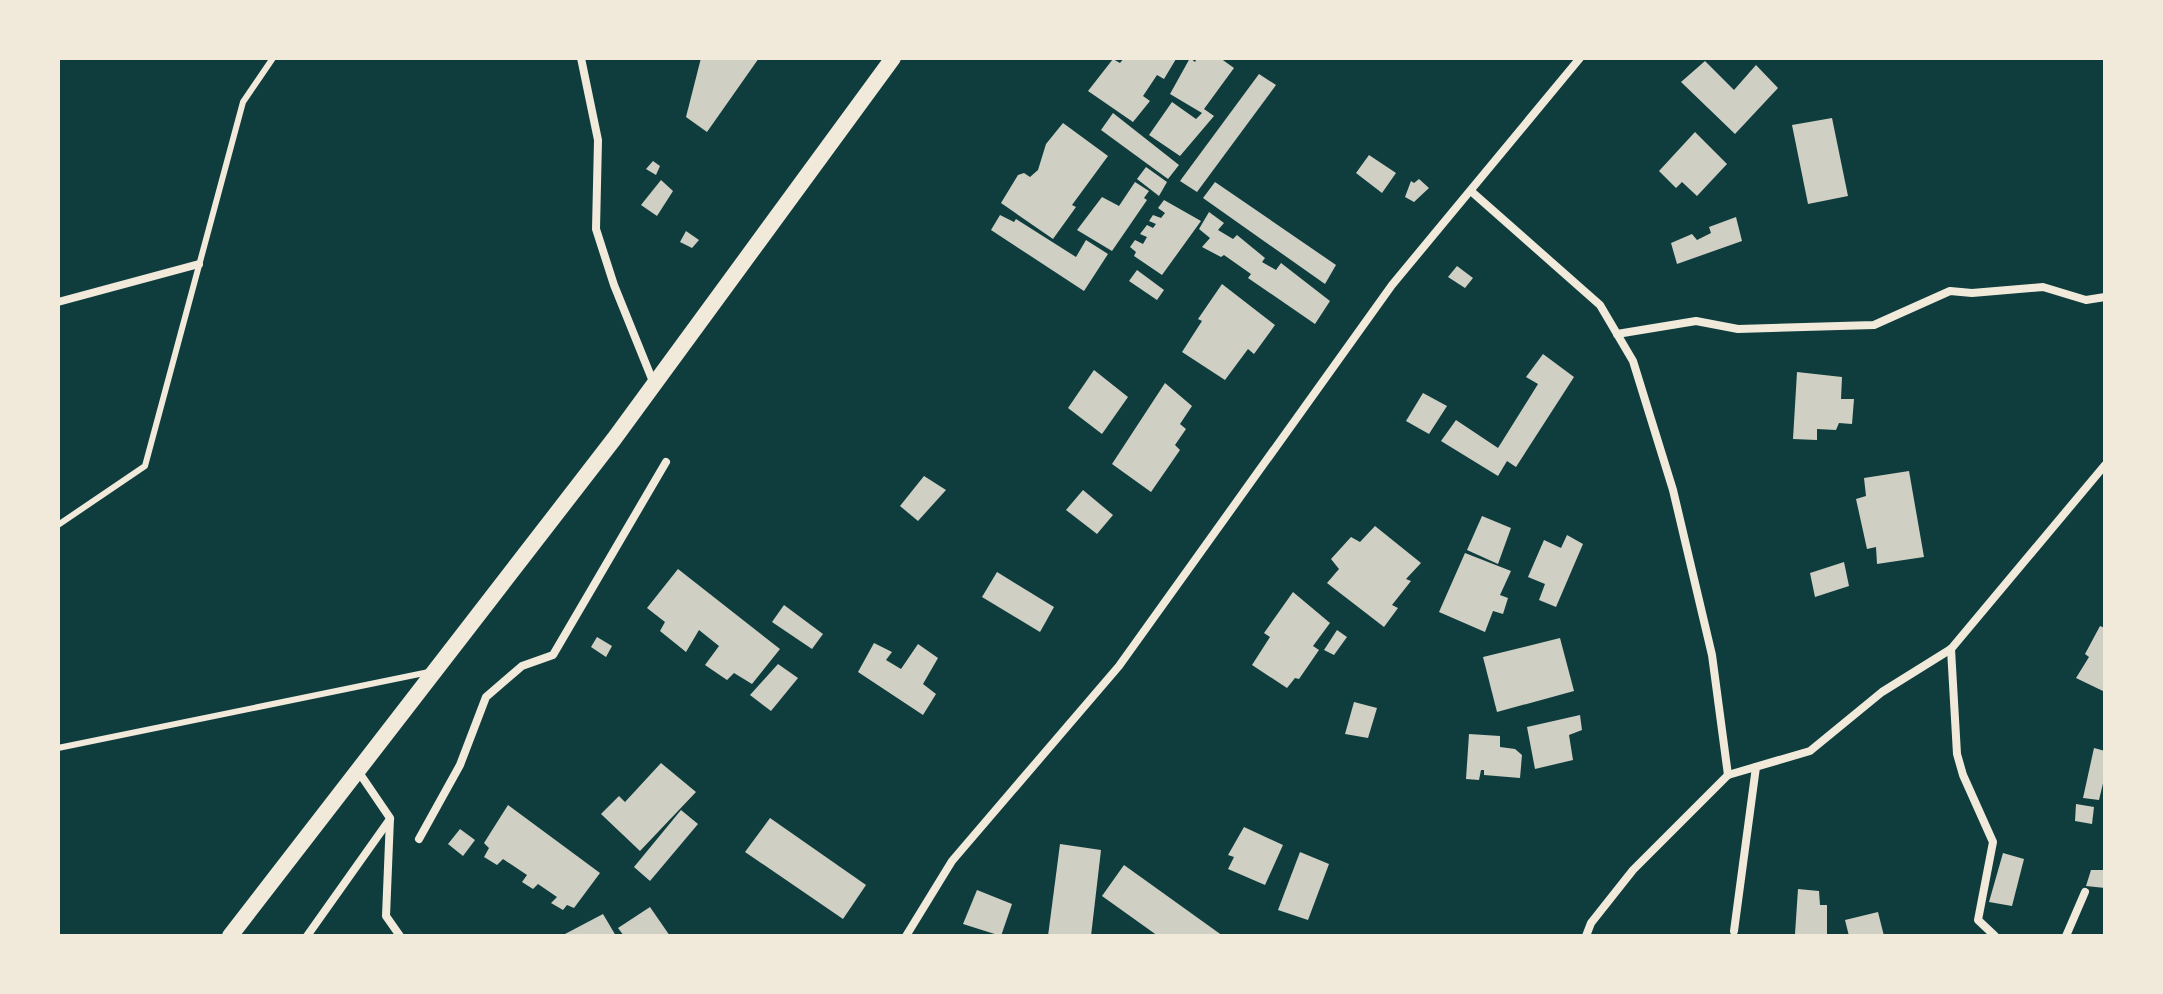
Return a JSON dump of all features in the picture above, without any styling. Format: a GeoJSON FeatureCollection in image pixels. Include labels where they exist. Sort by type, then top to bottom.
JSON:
{"type":"FeatureCollection","features":[{"type":"Feature","properties":{"kind":"main road"},"geometry":{"type":"LineString","coordinates":[[230,936],[654,384],[893,58]]}},
{"type":"Feature","properties":{"kind":"street"},"geometry":{"type":"LineString","coordinates":[[581,58],[598,140],[596,229],[614,285],[654,384]]}},
{"type":"Feature","properties":{"kind":"street"},"geometry":{"type":"LineString","coordinates":[[906,936],[952,861],[1119,666],[1392,285],[1580,58]]}},
{"type":"Feature","properties":{"kind":"street"},"geometry":{"type":"LineString","coordinates":[[1472,192],[1600,305],[1633,361],[1673,490],[1712,655],[1728,775]]}},
{"type":"Feature","properties":{"kind":"street"},"geometry":{"type":"LineString","coordinates":[[58,302],[199,264]]}},
{"type":"Feature","properties":{"kind":"street"},"geometry":{"type":"LineString","coordinates":[[1617,334],[1696,321],[1738,329],[1874,325],[1950,291],[1972,293],[2043,287],[2086,300],[2105,297]]}},
{"type":"Feature","properties":{"kind":"street"},"geometry":{"type":"LineString","coordinates":[[419,839],[460,765],[486,697],[522,666],[553,655],[666,462]]}},
{"type":"Feature","properties":{"kind":"street"},"geometry":{"type":"LineString","coordinates":[[1586,936],[1591,923],[1633,870],[1728,775],[1810,751],[1882,692],[1951,649],[2105,465]]}},
{"type":"Feature","properties":{"kind":"street"},"geometry":{"type":"LineString","coordinates":[[1951,649],[1957,754],[1993,842],[1978,920],[1995,936]]}},
{"type":"Feature","properties":{"kind":"street"},"geometry":{"type":"LineString","coordinates":[[1734,931],[1756,767]]}},
{"type":"Feature","properties":{"kind":"street"},"geometry":{"type":"LineString","coordinates":[[356,769],[390,818],[386,916],[400,936]]}},
{"type":"Feature","properties":{"kind":"street"},"geometry":{"type":"LineString","coordinates":[[307,936],[390,818]]}},
{"type":"Feature","properties":{"kind":"street"},"geometry":{"type":"LineString","coordinates":[[2066,936],[2085,892]]}},
{"type":"Feature","properties":{"kind":"lane"},"geometry":{"type":"LineString","coordinates":[[58,525],[145,466],[243,102],[273,58]]}},
{"type":"Feature","properties":{"kind":"lane"},"geometry":{"type":"LineString","coordinates":[[58,748],[433,671]]}},
{"type":"Feature","properties":{"kind":"building"},"geometry":{"type":"Polygon","coordinates":[[[701,58],[759,58],[707,132],[686,117],[701,58]]]}},
{"type":"Feature","properties":{"kind":"building"},"geometry":{"type":"Polygon","coordinates":[[[1124,58],[1176,59],[1164,79],[1157,75],[1143,96],[1150,101],[1133,122],[1088,91],[1113,59],[1120,63],[1124,58]]]}},
{"type":"Feature","properties":{"kind":"building"},"geometry":{"type":"Polygon","coordinates":[[[1190,58],[1195,62],[1197,58],[1220,58],[1234,68],[1204,109],[1214,116],[1180,156],[1149,135],[1172,102],[1196,119],[1202,113],[1170,94],[1190,58]]]}},
{"type":"Feature","properties":{"kind":"building"},"geometry":{"type":"Polygon","coordinates":[[[1705,61],[1734,90],[1756,65],[1778,88],[1735,134],[1681,82],[1705,61]]]}},
{"type":"Feature","properties":{"kind":"building"},"geometry":{"type":"Polygon","coordinates":[[[1259,74],[1276,85],[1197,192],[1180,181],[1259,74]]]}},
{"type":"Feature","properties":{"kind":"building"},"geometry":{"type":"Polygon","coordinates":[[[1113,113],[1179,165],[1168,179],[1101,130],[1113,113]]]}},
{"type":"Feature","properties":{"kind":"building"},"geometry":{"type":"Polygon","coordinates":[[[1832,118],[1848,196],[1808,204],[1792,125],[1832,118]]]}},
{"type":"Feature","properties":{"kind":"building"},"geometry":{"type":"Polygon","coordinates":[[[1063,123],[1108,156],[1072,205],[1076,207],[1053,239],[1001,203],[1018,175],[1024,173],[1030,177],[1038,170],[1046,144],[1063,123]]]}},
{"type":"Feature","properties":{"kind":"building"},"geometry":{"type":"Polygon","coordinates":[[[1695,132],[1727,164],[1697,196],[1682,182],[1676,188],[1659,171],[1695,132]]]}},
{"type":"Feature","properties":{"kind":"building"},"geometry":{"type":"Polygon","coordinates":[[[1369,155],[1396,173],[1382,193],[1356,173],[1369,155]]]}},
{"type":"Feature","properties":{"kind":"building"},"geometry":{"type":"Polygon","coordinates":[[[653,161],[660,166],[656,175],[646,169],[653,161]]]}},
{"type":"Feature","properties":{"kind":"building"},"geometry":{"type":"Polygon","coordinates":[[[1146,167],[1167,182],[1159,196],[1137,179],[1146,167]]]}},
{"type":"Feature","properties":{"kind":"building"},"geometry":{"type":"Polygon","coordinates":[[[1419,179],[1429,188],[1414,202],[1405,197],[1411,181],[1414,183],[1419,179]]]}},
{"type":"Feature","properties":{"kind":"building"},"geometry":{"type":"Polygon","coordinates":[[[661,180],[673,191],[657,216],[641,205],[661,180]]]}},
{"type":"Feature","properties":{"kind":"building"},"geometry":{"type":"Polygon","coordinates":[[[1135,182],[1149,191],[1144,198],[1147,200],[1112,251],[1077,230],[1102,197],[1119,206],[1135,182]]]}},
{"type":"Feature","properties":{"kind":"building"},"geometry":{"type":"Polygon","coordinates":[[[1215,182],[1336,265],[1325,284],[1203,198],[1215,182]]]}},
{"type":"Feature","properties":{"kind":"building"},"geometry":{"type":"Polygon","coordinates":[[[1164,200],[1201,221],[1162,275],[1134,256],[1136,252],[1130,247],[1135,240],[1143,244],[1147,237],[1140,234],[1147,225],[1153,228],[1156,224],[1149,221],[1153,215],[1161,218],[1165,213],[1158,208],[1164,200]]]}},
{"type":"Feature","properties":{"kind":"building"},"geometry":{"type":"Polygon","coordinates":[[[1209,212],[1224,223],[1218,230],[1233,239],[1237,235],[1265,258],[1262,262],[1276,270],[1281,263],[1330,301],[1315,324],[1248,278],[1251,274],[1224,255],[1221,257],[1202,247],[1210,238],[1199,229],[1209,212]]]}},
{"type":"Feature","properties":{"kind":"building"},"geometry":{"type":"Polygon","coordinates":[[[1000,215],[1014,222],[1016,219],[1076,257],[1086,240],[1108,254],[1084,291],[991,230],[1000,215]]]}},
{"type":"Feature","properties":{"kind":"building"},"geometry":{"type":"Polygon","coordinates":[[[1736,217],[1742,241],[1677,264],[1671,243],[1692,234],[1697,240],[1711,233],[1709,227],[1736,217]]]}},
{"type":"Feature","properties":{"kind":"building"},"geometry":{"type":"Polygon","coordinates":[[[686,231],[699,240],[692,248],[680,242],[686,231]]]}},
{"type":"Feature","properties":{"kind":"building"},"geometry":{"type":"Polygon","coordinates":[[[1457,266],[1473,278],[1465,288],[1448,277],[1457,266]]]}},
{"type":"Feature","properties":{"kind":"building"},"geometry":{"type":"Polygon","coordinates":[[[1137,270],[1164,290],[1157,300],[1129,281],[1137,270]]]}},
{"type":"Feature","properties":{"kind":"building"},"geometry":{"type":"Polygon","coordinates":[[[1222,284],[1275,325],[1254,354],[1248,349],[1225,380],[1182,352],[1202,321],[1198,319],[1222,284]]]}},
{"type":"Feature","properties":{"kind":"building"},"geometry":{"type":"Polygon","coordinates":[[[1543,354],[1574,377],[1516,467],[1507,461],[1498,476],[1441,441],[1456,420],[1498,448],[1538,384],[1526,377],[1543,354]]]}},
{"type":"Feature","properties":{"kind":"building"},"geometry":{"type":"Polygon","coordinates":[[[1094,370],[1128,397],[1102,434],[1068,408],[1094,370]]]}},
{"type":"Feature","properties":{"kind":"building"},"geometry":{"type":"Polygon","coordinates":[[[1797,372],[1842,377],[1841,399],[1854,399],[1852,424],[1839,423],[1836,430],[1817,429],[1817,440],[1793,439],[1797,372]]]}},
{"type":"Feature","properties":{"kind":"building"},"geometry":{"type":"Polygon","coordinates":[[[1165,383],[1192,406],[1180,424],[1186,429],[1175,445],[1180,450],[1151,492],[1112,464],[1165,383]]]}},
{"type":"Feature","properties":{"kind":"building"},"geometry":{"type":"Polygon","coordinates":[[[1423,393],[1447,406],[1429,434],[1406,421],[1423,393]]]}},
{"type":"Feature","properties":{"kind":"building"},"geometry":{"type":"Polygon","coordinates":[[[1909,471],[1924,557],[1877,564],[1876,547],[1867,549],[1856,499],[1866,496],[1864,478],[1909,471]]]}},
{"type":"Feature","properties":{"kind":"building"},"geometry":{"type":"Polygon","coordinates":[[[924,476],[946,490],[918,521],[900,506],[924,476]]]}},
{"type":"Feature","properties":{"kind":"building"},"geometry":{"type":"Polygon","coordinates":[[[1083,490],[1113,515],[1097,534],[1066,510],[1083,490]]]}},
{"type":"Feature","properties":{"kind":"building"},"geometry":{"type":"Polygon","coordinates":[[[1482,516],[1511,528],[1498,564],[1467,550],[1482,516]]]}},
{"type":"Feature","properties":{"kind":"building"},"geometry":{"type":"Polygon","coordinates":[[[1375,526],[1421,563],[1406,579],[1411,581],[1392,605],[1398,608],[1384,627],[1327,583],[1339,569],[1331,559],[1351,537],[1360,542],[1375,526]]]}},
{"type":"Feature","properties":{"kind":"building"},"geometry":{"type":"Polygon","coordinates":[[[1567,535],[1583,544],[1556,607],[1539,600],[1545,584],[1528,577],[1544,540],[1561,548],[1567,535]]]}},
{"type":"Feature","properties":{"kind":"building"},"geometry":{"type":"Polygon","coordinates":[[[1465,553],[1511,571],[1500,595],[1508,598],[1503,614],[1493,611],[1485,632],[1439,612],[1465,553]]]}},
{"type":"Feature","properties":{"kind":"building"},"geometry":{"type":"Polygon","coordinates":[[[1844,562],[1849,586],[1815,597],[1810,573],[1844,562]]]}},
{"type":"Feature","properties":{"kind":"building"},"geometry":{"type":"Polygon","coordinates":[[[678,569],[780,649],[752,684],[734,673],[727,680],[705,665],[719,646],[699,630],[686,652],[660,631],[665,622],[647,608],[678,569]]]}},
{"type":"Feature","properties":{"kind":"building"},"geometry":{"type":"Polygon","coordinates":[[[997,572],[1054,607],[1040,632],[982,597],[997,572]]]}},
{"type":"Feature","properties":{"kind":"building"},"geometry":{"type":"Polygon","coordinates":[[[1293,592],[1330,623],[1313,646],[1319,650],[1299,679],[1295,678],[1287,688],[1252,665],[1270,637],[1264,633],[1293,592]]]}},
{"type":"Feature","properties":{"kind":"building"},"geometry":{"type":"Polygon","coordinates":[[[784,605],[823,634],[812,649],[772,622],[784,605]]]}},
{"type":"Feature","properties":{"kind":"building"},"geometry":{"type":"Polygon","coordinates":[[[2100,626],[2105,628],[2105,692],[2076,678],[2089,657],[2085,654],[2100,626]]]}},
{"type":"Feature","properties":{"kind":"building"},"geometry":{"type":"Polygon","coordinates":[[[1337,630],[1347,637],[1334,655],[1324,650],[1337,630]]]}},
{"type":"Feature","properties":{"kind":"building"},"geometry":{"type":"Polygon","coordinates":[[[597,637],[612,646],[606,657],[591,647],[597,637]]]}},
{"type":"Feature","properties":{"kind":"building"},"geometry":{"type":"Polygon","coordinates":[[[1560,638],[1574,691],[1497,712],[1483,657],[1560,638]]]}},
{"type":"Feature","properties":{"kind":"building"},"geometry":{"type":"Polygon","coordinates":[[[874,643],[892,652],[886,660],[901,669],[918,644],[938,658],[923,684],[936,694],[923,715],[858,672],[874,643]]]}},
{"type":"Feature","properties":{"kind":"building"},"geometry":{"type":"Polygon","coordinates":[[[778,664],[798,678],[771,711],[750,695],[778,664]]]}},
{"type":"Feature","properties":{"kind":"building"},"geometry":{"type":"Polygon","coordinates":[[[1354,702],[1377,708],[1368,738],[1345,734],[1354,702]]]}},
{"type":"Feature","properties":{"kind":"building"},"geometry":{"type":"Polygon","coordinates":[[[1580,715],[1582,730],[1569,735],[1573,760],[1535,769],[1527,727],[1580,715]]]}},
{"type":"Feature","properties":{"kind":"building"},"geometry":{"type":"Polygon","coordinates":[[[1469,734],[1500,736],[1500,747],[1515,749],[1522,755],[1520,778],[1484,775],[1484,770],[1481,770],[1479,780],[1466,779],[1469,734]]]}},
{"type":"Feature","properties":{"kind":"building"},"geometry":{"type":"Polygon","coordinates":[[[2094,748],[2105,751],[2105,775],[2099,800],[2083,798],[2094,748]]]}},
{"type":"Feature","properties":{"kind":"building"},"geometry":{"type":"Polygon","coordinates":[[[661,763],[696,792],[640,851],[601,814],[619,796],[625,802],[661,763]]]}},
{"type":"Feature","properties":{"kind":"building"},"geometry":{"type":"Polygon","coordinates":[[[2076,804],[2094,807],[2092,824],[2075,821],[2076,804]]]}},
{"type":"Feature","properties":{"kind":"building"},"geometry":{"type":"Polygon","coordinates":[[[508,805],[600,873],[574,908],[567,905],[563,910],[551,903],[557,897],[538,884],[533,889],[522,882],[527,875],[503,859],[497,865],[484,857],[489,848],[484,843],[508,805]]]}},
{"type":"Feature","properties":{"kind":"building"},"geometry":{"type":"Polygon","coordinates":[[[681,810],[698,824],[650,881],[634,867],[681,810]]]}},
{"type":"Feature","properties":{"kind":"building"},"geometry":{"type":"Polygon","coordinates":[[[770,818],[866,885],[843,919],[745,852],[770,818]]]}},
{"type":"Feature","properties":{"kind":"building"},"geometry":{"type":"Polygon","coordinates":[[[1244,827],[1283,845],[1265,885],[1228,869],[1234,857],[1228,855],[1244,827]]]}},
{"type":"Feature","properties":{"kind":"building"},"geometry":{"type":"Polygon","coordinates":[[[460,829],[475,840],[463,856],[448,844],[460,829]]]}},
{"type":"Feature","properties":{"kind":"building"},"geometry":{"type":"Polygon","coordinates":[[[1060,844],[1101,850],[1091,936],[1048,936],[1060,844]]]}},
{"type":"Feature","properties":{"kind":"building"},"geometry":{"type":"Polygon","coordinates":[[[1300,852],[1329,864],[1308,920],[1278,910],[1300,852]]]}},
{"type":"Feature","properties":{"kind":"building"},"geometry":{"type":"Polygon","coordinates":[[[2003,853],[2024,859],[2012,906],[1989,902],[2003,853]]]}},
{"type":"Feature","properties":{"kind":"building"},"geometry":{"type":"Polygon","coordinates":[[[1124,865],[1223,936],[1158,936],[1102,896],[1124,865]]]}},
{"type":"Feature","properties":{"kind":"building"},"geometry":{"type":"Polygon","coordinates":[[[2091,870],[2105,870],[2105,888],[2086,886],[2091,870]]]}},
{"type":"Feature","properties":{"kind":"building"},"geometry":{"type":"Polygon","coordinates":[[[1798,889],[1819,891],[1820,905],[1827,905],[1827,936],[1795,934],[1798,889]]]}},
{"type":"Feature","properties":{"kind":"building"},"geometry":{"type":"Polygon","coordinates":[[[977,890],[1012,904],[1001,936],[963,924],[977,890]]]}},
{"type":"Feature","properties":{"kind":"building"},"geometry":{"type":"Polygon","coordinates":[[[650,907],[670,936],[624,936],[618,928],[650,907]]]}},
{"type":"Feature","properties":{"kind":"building"},"geometry":{"type":"Polygon","coordinates":[[[1878,912],[1884,936],[1849,936],[1845,920],[1878,912]]]}},
{"type":"Feature","properties":{"kind":"building"},"geometry":{"type":"Polygon","coordinates":[[[603,914],[616,936],[565,934],[603,914]]]}}]}
